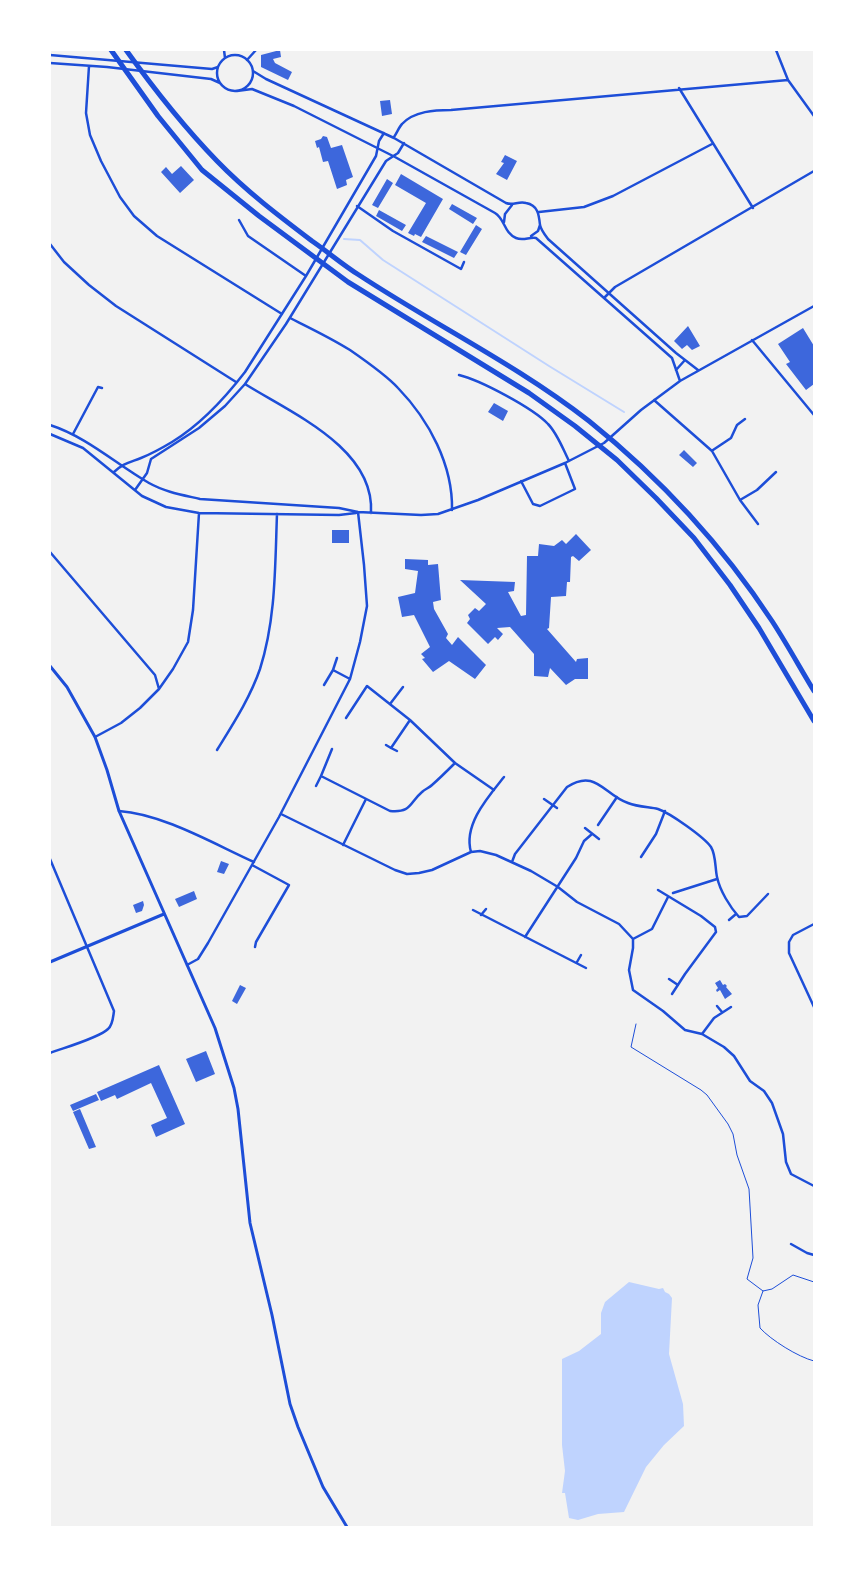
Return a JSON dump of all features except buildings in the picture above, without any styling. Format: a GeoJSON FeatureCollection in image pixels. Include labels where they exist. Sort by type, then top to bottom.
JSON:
{"type":"FeatureCollection","features":[{"type":"Feature","properties":{"kind":"highway"},"geometry":{"type":"LineString","coordinates":[[111,50],[153,109],[202,170],[259,216],[348,282],[530,392],[617,460],[694,538],[730,585],[814,721]]}},
{"type":"Feature","properties":{"kind":"highway"},"geometry":{"type":"LineString","coordinates":[[126,50],[174,113],[217,162],[269,208],[357,274],[539,385],[587,420],[666,490],[703,529],[738,572],[773,622],[814,691]]}},
{"type":"Feature","properties":{"kind":"street"},"geometry":{"type":"LineString","coordinates":[[224,50],[225,58]]}},
{"type":"Feature","properties":{"kind":"street"},"geometry":{"type":"LineString","coordinates":[[248,60],[256,50]]}},
{"type":"Feature","properties":{"kind":"street"},"geometry":{"type":"LineString","coordinates":[[776,50],[788,80],[814,116]]}},
{"type":"Feature","properties":{"kind":"street"},"geometry":{"type":"LineString","coordinates":[[50,55],[212,69],[218,66],[225,58],[235,55],[248,60],[253,71],[250,84],[244,89],[237,91]]}},
{"type":"Feature","properties":{"kind":"street"},"geometry":{"type":"LineString","coordinates":[[50,63],[211,78],[228,90],[252,89],[294,106],[393,155],[495,213],[501,218],[506,230],[515,238],[530,237],[538,230],[540,224]]}},
{"type":"Feature","properties":{"kind":"street"},"geometry":{"type":"LineString","coordinates":[[89,66],[86,113],[90,135],[116,190],[134,216],[157,236],[282,314]]}},
{"type":"Feature","properties":{"kind":"street"},"geometry":{"type":"LineString","coordinates":[[218,66],[217,73],[220,83]]}},
{"type":"Feature","properties":{"kind":"street"},"geometry":{"type":"LineString","coordinates":[[253,71],[266,79],[404,143],[506,203],[514,204],[520,202],[529,204],[538,212],[542,230],[548,239],[698,370]]}},
{"type":"Feature","properties":{"kind":"street"},"geometry":{"type":"LineString","coordinates":[[394,138],[403,123],[418,114],[430,110],[461,109],[679,88],[788,80]]}},
{"type":"Feature","properties":{"kind":"street"},"geometry":{"type":"LineString","coordinates":[[679,88],[753,208]]}},
{"type":"Feature","properties":{"kind":"street"},"geometry":{"type":"LineString","coordinates":[[114,472],[122,464],[140,458],[173,441],[220,402],[237,383],[306,276],[374,160],[384,133]]}},
{"type":"Feature","properties":{"kind":"street"},"geometry":{"type":"LineString","coordinates":[[135,490],[143,479],[151,459],[199,428],[225,406],[245,384],[290,318],[386,161],[398,153],[404,143]]}},
{"type":"Feature","properties":{"kind":"street"},"geometry":{"type":"LineString","coordinates":[[538,212],[584,207],[613,196],[712,144]]}},
{"type":"Feature","properties":{"kind":"street"},"geometry":{"type":"LineString","coordinates":[[604,298],[616,287],[814,172]]}},
{"type":"Feature","properties":{"kind":"street"},"geometry":{"type":"LineString","coordinates":[[504,224],[505,214],[514,204]]}},
{"type":"Feature","properties":{"kind":"street"},"geometry":{"type":"LineString","coordinates":[[357,206],[402,237],[461,269],[464,262]]}},
{"type":"Feature","properties":{"kind":"street"},"geometry":{"type":"LineString","coordinates":[[239,220],[248,236],[306,276]]}},
{"type":"Feature","properties":{"kind":"street"},"geometry":{"type":"LineString","coordinates":[[530,237],[539,240],[672,358],[680,381]]}},
{"type":"Feature","properties":{"kind":"street"},"geometry":{"type":"LineString","coordinates":[[50,244],[64,262],[88,285],[116,306],[237,383]]}},
{"type":"Feature","properties":{"kind":"street"},"geometry":{"type":"LineString","coordinates":[[50,425],[73,434],[143,479],[164,490],[200,498],[339,508],[358,512],[438,514],[521,482],[570,461],[604,443],[640,410],[680,381],[814,306]]}},
{"type":"Feature","properties":{"kind":"street"},"geometry":{"type":"LineString","coordinates":[[290,318],[350,350],[398,387],[438,445],[451,485],[452,510]]}},
{"type":"Feature","properties":{"kind":"street"},"geometry":{"type":"LineString","coordinates":[[752,340],[814,415]]}},
{"type":"Feature","properties":{"kind":"street"},"geometry":{"type":"LineString","coordinates":[[676,370],[685,360]]}},
{"type":"Feature","properties":{"kind":"street"},"geometry":{"type":"LineString","coordinates":[[459,375],[491,387],[548,424],[570,461]]}},
{"type":"Feature","properties":{"kind":"street"},"geometry":{"type":"LineString","coordinates":[[245,384],[312,424],[349,456],[363,475],[369,489],[371,513]]}},
{"type":"Feature","properties":{"kind":"street"},"geometry":{"type":"LineString","coordinates":[[73,434],[98,387],[102,388]]}},
{"type":"Feature","properties":{"kind":"street"},"geometry":{"type":"LineString","coordinates":[[654,400],[712,451],[740,500],[758,524]]}},
{"type":"Feature","properties":{"kind":"street"},"geometry":{"type":"LineString","coordinates":[[712,451],[731,438],[737,426],[745,419]]}},
{"type":"Feature","properties":{"kind":"street"},"geometry":{"type":"LineString","coordinates":[[50,434],[83,448],[142,496],[166,507],[199,513],[339,515],[358,512]]}},
{"type":"Feature","properties":{"kind":"street"},"geometry":{"type":"LineString","coordinates":[[521,482],[533,504],[540,506],[575,489],[565,463]]}},
{"type":"Feature","properties":{"kind":"street"},"geometry":{"type":"LineString","coordinates":[[740,500],[757,490],[776,472]]}},
{"type":"Feature","properties":{"kind":"street"},"geometry":{"type":"LineString","coordinates":[[186,965],[198,959],[253,864],[281,814],[350,679],[367,606],[358,512]]}},
{"type":"Feature","properties":{"kind":"street"},"geometry":{"type":"LineString","coordinates":[[95,737],[121,724],[140,708],[159,688],[173,669],[188,642],[193,610],[199,513]]}},
{"type":"Feature","properties":{"kind":"street"},"geometry":{"type":"LineString","coordinates":[[217,750],[244,706],[259,671],[267,644],[272,618],[277,514]]}},
{"type":"Feature","properties":{"kind":"street"},"geometry":{"type":"LineString","coordinates":[[50,552],[155,675],[159,688]]}},
{"type":"Feature","properties":{"kind":"street"},"geometry":{"type":"LineString","coordinates":[[324,685],[333,670],[337,658]]}},
{"type":"Feature","properties":{"kind":"street"},"geometry":{"type":"LineString","coordinates":[[50,666],[67,687],[95,737],[119,812],[215,1028],[234,1088],[238,1109],[250,1224],[272,1315],[290,1404],[320,1480],[347,1527]]}},
{"type":"Feature","properties":{"kind":"street"},"geometry":{"type":"LineString","coordinates":[[333,670],[350,679]]}},
{"type":"Feature","properties":{"kind":"street"},"geometry":{"type":"LineString","coordinates":[[346,718],[367,686],[410,720],[455,763],[494,790]]}},
{"type":"Feature","properties":{"kind":"street"},"geometry":{"type":"LineString","coordinates":[[390,704],[402,687]]}},
{"type":"Feature","properties":{"kind":"street"},"geometry":{"type":"LineString","coordinates":[[391,748],[410,720]]}},
{"type":"Feature","properties":{"kind":"street"},"geometry":{"type":"LineString","coordinates":[[386,745],[396,752]]}},
{"type":"Feature","properties":{"kind":"street"},"geometry":{"type":"LineString","coordinates":[[316,786],[332,750]]}},
{"type":"Feature","properties":{"kind":"street"},"geometry":{"type":"LineString","coordinates":[[321,776],[390,811],[398,812],[413,804],[421,792],[430,787],[455,763]]}},
{"type":"Feature","properties":{"kind":"street"},"geometry":{"type":"LineString","coordinates":[[471,852],[468,842],[472,823],[504,777]]}},
{"type":"Feature","properties":{"kind":"street"},"geometry":{"type":"LineString","coordinates":[[512,862],[515,854],[567,787],[574,782],[586,780],[595,782],[628,803],[665,812],[701,835],[714,854],[717,879],[736,914],[742,918],[747,916],[768,894]]}},
{"type":"Feature","properties":{"kind":"street"},"geometry":{"type":"LineString","coordinates":[[598,825],[617,797]]}},
{"type":"Feature","properties":{"kind":"street"},"geometry":{"type":"LineString","coordinates":[[343,845],[366,799]]}},
{"type":"Feature","properties":{"kind":"street"},"geometry":{"type":"LineString","coordinates":[[544,799],[557,808]]}},
{"type":"Feature","properties":{"kind":"street"},"geometry":{"type":"LineString","coordinates":[[119,812],[147,816],[175,826],[253,864],[288,885],[255,947]]}},
{"type":"Feature","properties":{"kind":"street"},"geometry":{"type":"LineString","coordinates":[[641,858],[656,834],[665,812]]}},
{"type":"Feature","properties":{"kind":"street"},"geometry":{"type":"LineString","coordinates":[[281,814],[394,870],[407,874],[432,870],[471,852],[480,851],[496,855],[531,871],[558,887],[577,902],[619,924],[633,939],[629,970],[630,983],[633,990],[663,1011],[685,1030],[702,1034],[724,1047],[734,1056],[750,1081],[764,1091],[772,1103],[783,1134],[786,1162],[791,1174],[814,1186]]}},
{"type":"Feature","properties":{"kind":"street"},"geometry":{"type":"LineString","coordinates":[[585,828],[599,839]]}},
{"type":"Feature","properties":{"kind":"street"},"geometry":{"type":"LineString","coordinates":[[524,937],[558,887],[584,841],[592,834]]}},
{"type":"Feature","properties":{"kind":"street"},"geometry":{"type":"LineString","coordinates":[[50,858],[114,1011],[109,1029],[101,1034],[50,1053]]}},
{"type":"Feature","properties":{"kind":"street"},"geometry":{"type":"LineString","coordinates":[[674,893],[717,879]]}},
{"type":"Feature","properties":{"kind":"street"},"geometry":{"type":"LineString","coordinates":[[658,890],[702,916],[715,927],[716,932],[672,994]]}},
{"type":"Feature","properties":{"kind":"street"},"geometry":{"type":"LineString","coordinates":[[633,939],[652,929],[668,897]]}},
{"type":"Feature","properties":{"kind":"street"},"geometry":{"type":"LineString","coordinates":[[481,915],[486,909]]}},
{"type":"Feature","properties":{"kind":"street"},"geometry":{"type":"LineString","coordinates":[[473,910],[586,968]]}},
{"type":"Feature","properties":{"kind":"street"},"geometry":{"type":"LineString","coordinates":[[50,962],[164,914]]}},
{"type":"Feature","properties":{"kind":"street"},"geometry":{"type":"LineString","coordinates":[[729,920],[736,914]]}},
{"type":"Feature","properties":{"kind":"street"},"geometry":{"type":"LineString","coordinates":[[814,924],[793,935],[790,942],[790,953],[814,1007]]}},
{"type":"Feature","properties":{"kind":"street"},"geometry":{"type":"LineString","coordinates":[[576,962],[581,955]]}},
{"type":"Feature","properties":{"kind":"street"},"geometry":{"type":"LineString","coordinates":[[669,979],[678,985]]}},
{"type":"Feature","properties":{"kind":"street"},"geometry":{"type":"LineString","coordinates":[[717,1006],[722,1012]]}},
{"type":"Feature","properties":{"kind":"street"},"geometry":{"type":"LineString","coordinates":[[702,1034],[714,1018],[731,1007]]}},
{"type":"Feature","properties":{"kind":"street"},"geometry":{"type":"LineString","coordinates":[[791,1244],[814,1255]]}},
{"type":"Feature","properties":{"kind":"path"},"geometry":{"type":"LineString","coordinates":[[636,1024],[631,1047],[707,1095],[733,1134],[737,1155],[749,1189],[753,1258],[747,1279],[763,1291],[772,1289],[793,1275],[814,1282]]}},
{"type":"Feature","properties":{"kind":"path"},"geometry":{"type":"LineString","coordinates":[[763,1291],[758,1305],[760,1328],[765,1334],[814,1361]]}},
{"type":"Feature","properties":{"kind":"water"},"geometry":{"type":"Polygon","coordinates":[[[629,1282],[659,1289],[663,1288],[672,1298],[669,1354],[683,1404],[684,1426],[664,1445],[646,1467],[624,1512],[598,1514],[578,1520],[569,1518],[565,1493],[562,1493],[565,1471],[562,1445],[562,1359],[579,1351],[601,1334],[601,1313],[605,1302],[629,1282]]]}},
{"type":"Feature","properties":{"kind":"waterway"},"geometry":{"type":"LineString","coordinates":[[344,239],[360,240],[383,260],[624,412]]}}]}
